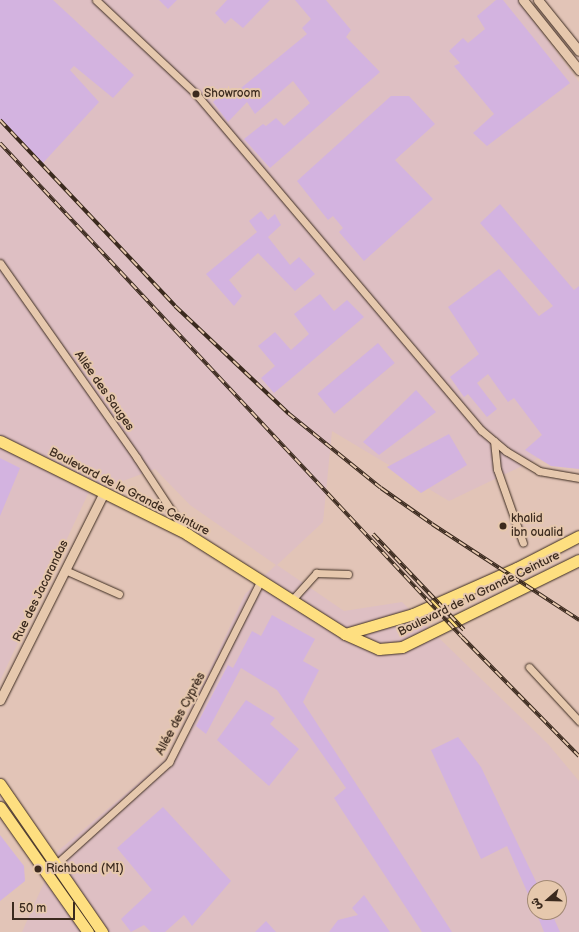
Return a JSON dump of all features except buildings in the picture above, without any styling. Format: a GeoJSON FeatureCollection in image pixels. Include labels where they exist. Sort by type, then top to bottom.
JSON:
{"type":"FeatureCollection","features":[{"type":"Feature","properties":{"kind":"main road","name":"Boulevard de la Grande Ceinture"},"geometry":{"type":"LineString","coordinates":[[0,441],[187,534],[260,582],[346,634],[379,649],[402,647],[579,560]]}},
{"type":"Feature","properties":{"kind":"main road","name":"Boulevard de la Grande Ceinture"},"geometry":{"type":"LineString","coordinates":[[346,634],[413,614],[517,568],[579,536]]}},
{"type":"Feature","properties":{"kind":"main road"},"geometry":{"type":"LineString","coordinates":[[0,784],[102,932]]}},
{"type":"Feature","properties":{"kind":"main road"},"geometry":{"type":"LineString","coordinates":[[0,807],[88,932]]}},
{"type":"Feature","properties":{"kind":"street"},"geometry":{"type":"LineString","coordinates":[[96,0],[196,94],[494,441],[539,471],[579,478]]}},
{"type":"Feature","properties":{"kind":"street"},"geometry":{"type":"LineString","coordinates":[[524,0],[579,70]]}},
{"type":"Feature","properties":{"kind":"street"},"geometry":{"type":"LineString","coordinates":[[538,0],[579,51]]}},
{"type":"Feature","properties":{"kind":"street","name":"Allée des Sauges"},"geometry":{"type":"LineString","coordinates":[[0,263],[137,458],[187,534]]}},
{"type":"Feature","properties":{"kind":"street"},"geometry":{"type":"LineString","coordinates":[[494,441],[497,469],[523,543]]}},
{"type":"Feature","properties":{"kind":"street","name":"Rue des Jacarandas"},"geometry":{"type":"LineString","coordinates":[[0,700],[104,492]]}},
{"type":"Feature","properties":{"kind":"street"},"geometry":{"type":"LineString","coordinates":[[65,570],[119,594]]}},
{"type":"Feature","properties":{"kind":"street"},"geometry":{"type":"LineString","coordinates":[[291,601],[316,573],[348,574]]}},
{"type":"Feature","properties":{"kind":"street","name":"Allée des Cyprès"},"geometry":{"type":"LineString","coordinates":[[55,865],[169,762],[260,582]]}},
{"type":"Feature","properties":{"kind":"street"},"geometry":{"type":"LineString","coordinates":[[529,667],[579,721]]}},
{"type":"Feature","properties":{"kind":"shaded area"},"geometry":{"type":"Polygon","coordinates":[[[0,0],[518,0],[579,82],[579,457],[545,455],[449,501],[332,431],[323,522],[277,565],[344,611],[402,602],[548,744],[579,781],[579,932],[22,932],[58,851],[169,757],[245,594],[276,565],[190,505],[155,469],[88,494],[0,681],[0,0]]]}},
{"type":"Feature","properties":{"kind":"railway"},"geometry":{"type":"LineString","coordinates":[[0,120],[175,306],[288,413],[381,488],[432,524],[579,620]]}},
{"type":"Feature","properties":{"kind":"railway"},"geometry":{"type":"LineString","coordinates":[[0,143],[462,637],[579,756]]}},
{"type":"Feature","properties":{"kind":"railway"},"geometry":{"type":"LineString","coordinates":[[373,534],[464,630]]}},
{"type":"Feature","properties":{"kind":"place","name":"Showroom"},"geometry":{"type":"Point","coordinates":[196,94]}},
{"type":"Feature","properties":{"kind":"place","name":"khalid ibn oualid"},"geometry":{"type":"Point","coordinates":[503,526]}},
{"type":"Feature","properties":{"kind":"place","name":"Richbond (MI)"},"geometry":{"type":"Point","coordinates":[38,869]}}]}
